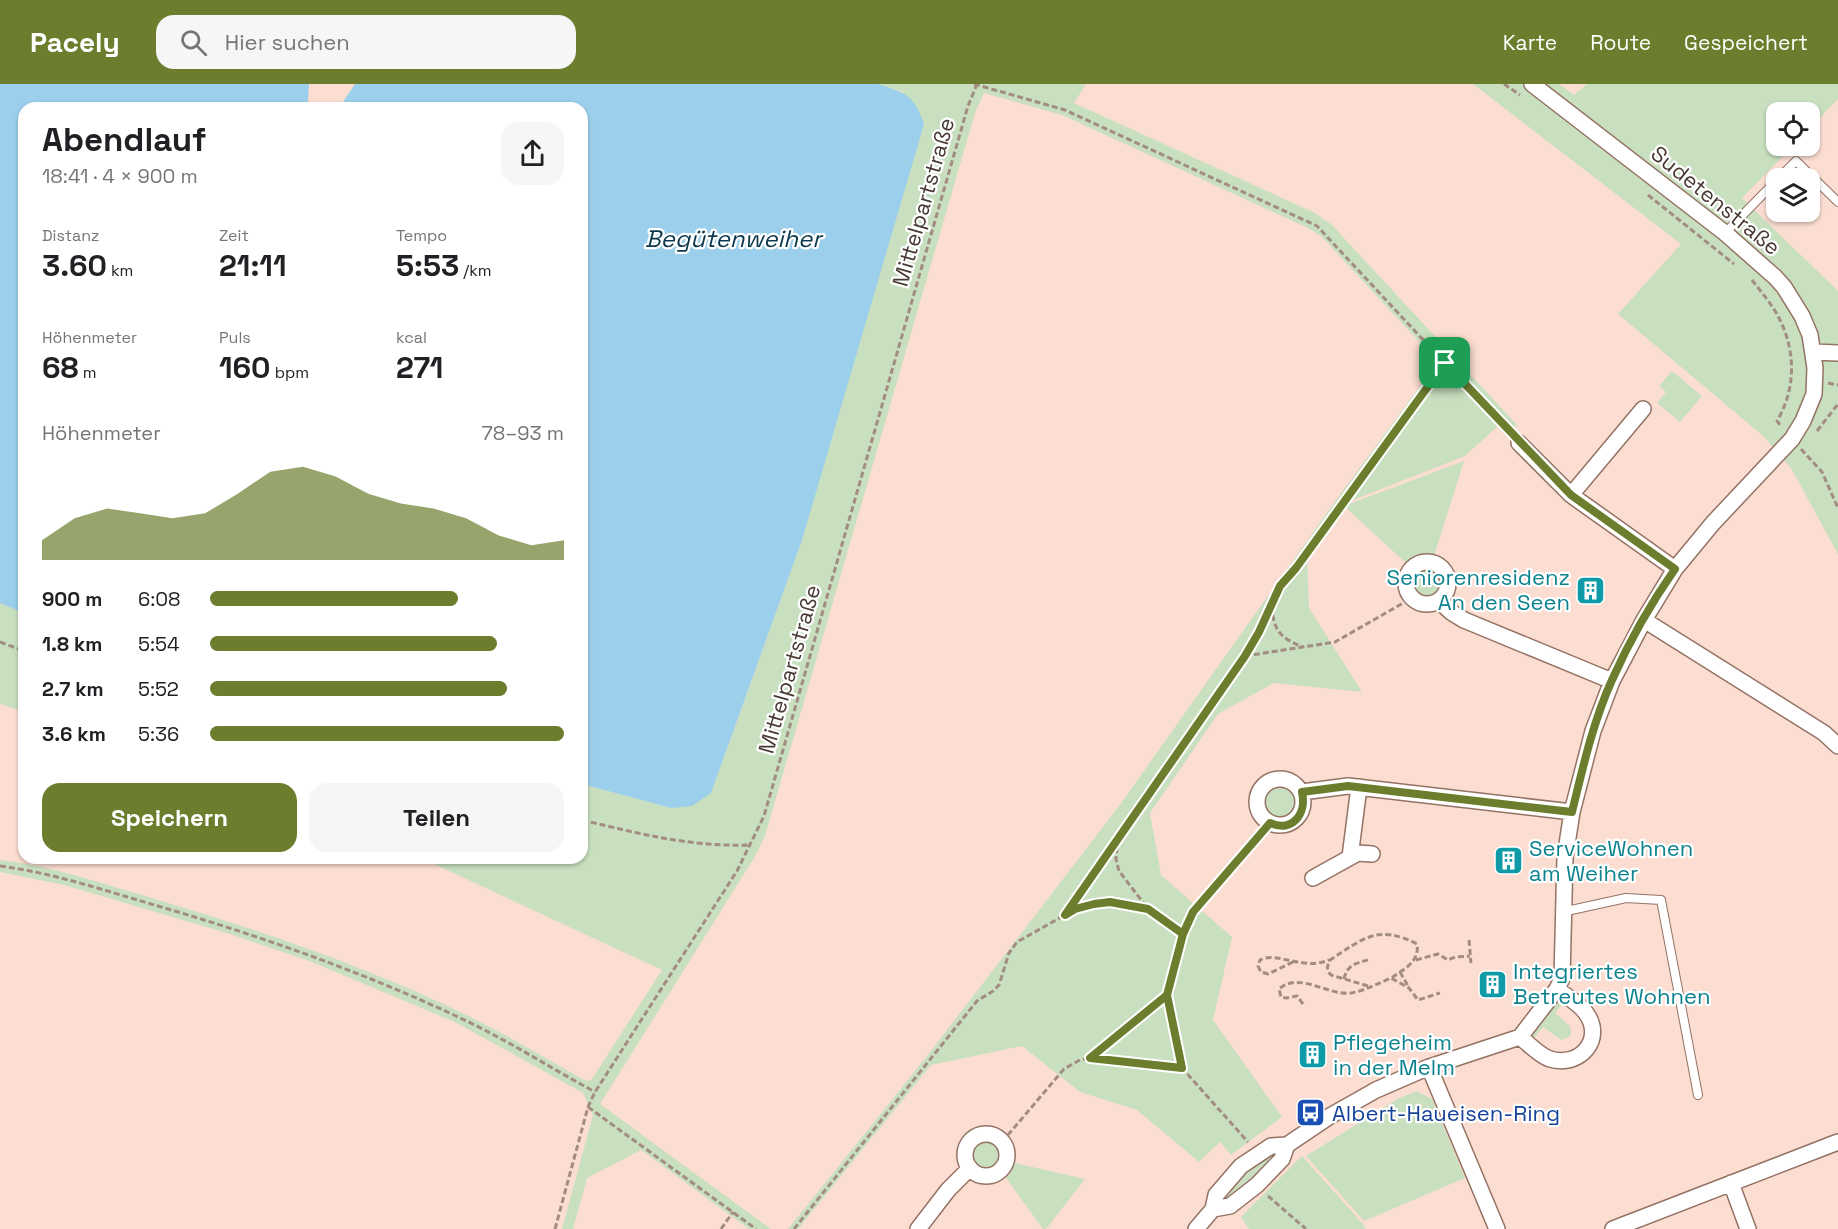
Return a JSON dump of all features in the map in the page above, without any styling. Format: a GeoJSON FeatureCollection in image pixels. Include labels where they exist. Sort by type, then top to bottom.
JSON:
{"type":"FeatureCollection","features":[{"type":"Feature","properties":{"kind":"street","name":"Sudetenstraße"},"geometry":{"type":"LineString","coordinates":[[1532,84],[1757,259],[1784,286],[1802,316],[1814,352]]}},
{"type":"Feature","properties":{"kind":"street"},"geometry":{"type":"LineString","coordinates":[[1196,1229],[1213,1209],[1216,1195],[1241,1166],[1271,1146],[1287,1145],[1330,1116],[1376,1090],[1429,1067],[1520,1037],[1557,989],[1562,978],[1565,857],[1572,812],[1588,748],[1612,681],[1644,620],[1675,569],[1713,523],[1792,439],[1803,421],[1814,394],[1814,352],[1838,353]]}},
{"type":"Feature","properties":{"kind":"street"},"geometry":{"type":"LineString","coordinates":[[1571,495],[1643,409]]}},
{"type":"Feature","properties":{"kind":"street"},"geometry":{"type":"LineString","coordinates":[[1519,443],[1571,495],[1675,569]]}},
{"type":"Feature","properties":{"kind":"street"},"geometry":{"type":"LineString","coordinates":[[1433,563],[1439,566],[1447,576],[1447,590],[1439,601],[1426,604],[1419,603],[1412,598],[1407,586],[1409,573],[1419,564],[1433,563]]}},
{"type":"Feature","properties":{"kind":"street"},"geometry":{"type":"LineString","coordinates":[[1439,601],[1464,620],[1612,681]]}},
{"type":"Feature","properties":{"kind":"street"},"geometry":{"type":"LineString","coordinates":[[1644,620],[1824,734],[1838,746]]}},
{"type":"Feature","properties":{"kind":"street"},"geometry":{"type":"LineString","coordinates":[[1276,779],[1292,781],[1302,792],[1303,808],[1295,821],[1280,826],[1270,823],[1260,815],[1257,807],[1259,792],[1263,786],[1276,779]]}},
{"type":"Feature","properties":{"kind":"street"},"geometry":{"type":"LineString","coordinates":[[1302,792],[1348,786],[1572,812]]}},
{"type":"Feature","properties":{"kind":"street"},"geometry":{"type":"LineString","coordinates":[[1350,857],[1359,788]]}},
{"type":"Feature","properties":{"kind":"street"},"geometry":{"type":"LineString","coordinates":[[1313,878],[1358,853],[1372,854]]}},
{"type":"Feature","properties":{"kind":"street"},"geometry":{"type":"LineString","coordinates":[[1520,1037],[1547,1058],[1562,1062],[1578,1058],[1587,1048],[1592,1037],[1592,1024],[1586,1011],[1557,989]]}},
{"type":"Feature","properties":{"kind":"street"},"geometry":{"type":"LineString","coordinates":[[1429,1067],[1497,1229]]}},
{"type":"Feature","properties":{"kind":"street"},"geometry":{"type":"LineString","coordinates":[[982,1135],[989,1135],[1002,1142],[1007,1153],[1000,1171],[981,1176],[970,1168],[965,1155],[970,1142],[982,1135]]}},
{"type":"Feature","properties":{"kind":"street"},"geometry":{"type":"LineString","coordinates":[[1613,1229],[1838,1142]]}},
{"type":"Feature","properties":{"kind":"street"},"geometry":{"type":"LineString","coordinates":[[1213,1209],[1230,1206],[1257,1185],[1282,1159],[1287,1145]]}},
{"type":"Feature","properties":{"kind":"street"},"geometry":{"type":"LineString","coordinates":[[918,1229],[948,1190],[970,1168]]}},
{"type":"Feature","properties":{"kind":"street"},"geometry":{"type":"LineString","coordinates":[[1731,1183],[1748,1229]]}},
{"type":"Feature","properties":{"kind":"lane"},"geometry":{"type":"LineString","coordinates":[[1789,168],[1796,161],[1803,168]]}},
{"type":"Feature","properties":{"kind":"lane"},"geometry":{"type":"LineString","coordinates":[[1820,184],[1838,202]]}},
{"type":"Feature","properties":{"kind":"lane"},"geometry":{"type":"LineString","coordinates":[[1725,233],[1766,191]]}},
{"type":"Feature","properties":{"kind":"lane"},"geometry":{"type":"LineString","coordinates":[[1562,912],[1626,898],[1661,900],[1698,1095]]}},
{"type":"Feature","properties":{"kind":"path"},"geometry":{"type":"LineString","coordinates":[[976,84],[1065,110],[1317,226],[1519,443]]}},
{"type":"Feature","properties":{"kind":"path","name":"Mittelpartstraße"},"geometry":{"type":"LineString","coordinates":[[555,1229],[588,1107],[595,1092],[736,871],[764,816],[976,84]]}},
{"type":"Feature","properties":{"kind":"path"},"geometry":{"type":"LineString","coordinates":[[1749,276],[1779,316],[1791,358],[1790,390],[1784,409],[1777,421],[1822,472],[1838,508]]}},
{"type":"Feature","properties":{"kind":"path"},"geometry":{"type":"LineString","coordinates":[[1065,915],[1245,656],[1280,586],[1296,568],[1445,363]]}},
{"type":"Feature","properties":{"kind":"path"},"geometry":{"type":"LineString","coordinates":[[1817,432],[1838,404]]}},
{"type":"Feature","properties":{"kind":"path"},"geometry":{"type":"LineString","coordinates":[[1245,656],[1335,642],[1412,598]]}},
{"type":"Feature","properties":{"kind":"path"},"geometry":{"type":"LineString","coordinates":[[1272,603],[1273,622],[1280,633],[1291,642],[1304,647]]}},
{"type":"Feature","properties":{"kind":"path"},"geometry":{"type":"LineString","coordinates":[[0,642],[18,649]]}},
{"type":"Feature","properties":{"kind":"path"},"geometry":{"type":"LineString","coordinates":[[588,821],[669,840],[716,846],[751,845]]}},
{"type":"Feature","properties":{"kind":"path"},"geometry":{"type":"LineString","coordinates":[[1251,1145],[1182,1068],[1167,995],[1183,934],[1193,912],[1270,823]]}},
{"type":"Feature","properties":{"kind":"path"},"geometry":{"type":"LineString","coordinates":[[1122,834],[1116,859],[1119,871],[1148,909],[1183,934]]}},
{"type":"Feature","properties":{"kind":"path"},"geometry":{"type":"LineString","coordinates":[[0,866],[66,879],[232,928],[314,956],[458,1017],[595,1092]]}},
{"type":"Feature","properties":{"kind":"path"},"geometry":{"type":"LineString","coordinates":[[794,1229],[977,1001],[999,985],[1009,953],[1017,942],[1031,932],[1054,923],[1085,906],[1110,902],[1148,909]]}},
{"type":"Feature","properties":{"kind":"path"},"geometry":{"type":"LineString","coordinates":[[1293,962],[1268,974],[1261,972],[1258,966],[1260,960],[1266,957],[1319,964],[1370,937],[1391,933],[1417,944],[1418,950],[1414,960],[1407,968],[1391,978],[1351,993],[1338,992],[1306,983],[1287,984],[1279,989],[1281,997],[1297,996],[1303,1004]]}},
{"type":"Feature","properties":{"kind":"path"},"geometry":{"type":"LineString","coordinates":[[1469,940],[1471,963]]}},
{"type":"Feature","properties":{"kind":"path"},"geometry":{"type":"LineString","coordinates":[[1414,960],[1438,954],[1448,960],[1470,956]]}},
{"type":"Feature","properties":{"kind":"path"},"geometry":{"type":"LineString","coordinates":[[1330,960],[1327,965],[1331,975],[1370,986]]}},
{"type":"Feature","properties":{"kind":"path"},"geometry":{"type":"LineString","coordinates":[[1344,979],[1349,967],[1368,960]]}},
{"type":"Feature","properties":{"kind":"path"},"geometry":{"type":"LineString","coordinates":[[1400,972],[1418,999],[1440,993]]}},
{"type":"Feature","properties":{"kind":"path"},"geometry":{"type":"LineString","coordinates":[[1391,978],[1409,988]]}},
{"type":"Feature","properties":{"kind":"path"},"geometry":{"type":"LineString","coordinates":[[1090,1058],[1167,995]]}},
{"type":"Feature","properties":{"kind":"path"},"geometry":{"type":"LineString","coordinates":[[1002,1142],[1064,1069],[1080,1060],[1090,1058],[1182,1068]]}},
{"type":"Feature","properties":{"kind":"path"},"geometry":{"type":"LineString","coordinates":[[588,1107],[756,1229]]}},
{"type":"Feature","properties":{"kind":"path"},"geometry":{"type":"LineString","coordinates":[[1264,1191],[1281,1209],[1306,1229]]}},
{"type":"Feature","properties":{"kind":"path"},"geometry":{"type":"LineString","coordinates":[[721,1229],[733,1212]]}},
{"type":"Feature","properties":{"kind":"green space"},"geometry":{"type":"Polygon","coordinates":[[[878,84],[1086,84],[1074,103],[1315,213],[1332,225],[1517,425],[1507,436],[1498,426],[1465,456],[1343,504],[1307,554],[1309,608],[1362,692],[1274,683],[1218,714],[1150,813],[1161,875],[1232,937],[1213,1020],[1282,1117],[1231,1155],[1220,1142],[1199,1162],[1137,1110],[1080,1092],[1022,1046],[931,1065],[798,1229],[788,1229],[924,1060],[1119,806],[1336,500],[1438,362],[1321,236],[1306,227],[1062,115],[984,93],[975,113],[765,836],[754,858],[600,1104],[771,1229],[749,1229],[641,1150],[587,1178],[573,1229],[562,1229],[593,1115],[583,1093],[457,1023],[312,962],[230,934],[64,885],[0,872],[0,860],[59,871],[232,923],[309,949],[421,994],[491,1027],[586,1081],[592,1079],[662,970],[434,864],[588,864],[588,786],[671,808],[711,793],[802,540],[903,92],[878,84]]]}},
{"type":"Feature","properties":{"kind":"green space"},"geometry":{"type":"Polygon","coordinates":[[[1473,84],[1559,84],[1574,95],[1587,84],[1838,84],[1838,99],[1820,118],[1820,102],[1766,102],[1766,156],[1783,156],[1771,168],[1766,168],[1766,174],[1742,198],[1838,291],[1838,554],[1791,468],[1762,435],[1618,314],[1681,244],[1473,84]]]}},
{"type":"Feature","properties":{"kind":"green space"},"geometry":{"type":"Polygon","coordinates":[[[1672,371],[1702,396],[1680,422],[1657,403],[1666,392],[1659,386],[1672,371]]]}},
{"type":"Feature","properties":{"kind":"green space"},"geometry":{"type":"Polygon","coordinates":[[[1464,461],[1434,556],[1420,556],[1406,563],[1344,506],[1464,461]]]}},
{"type":"Feature","properties":{"kind":"green space"},"geometry":{"type":"Polygon","coordinates":[[[1427,562],[1442,568],[1448,583],[1442,598],[1427,604],[1412,598],[1406,583],[1412,568],[1427,562]]]}},
{"type":"Feature","properties":{"kind":"green space"},"geometry":{"type":"Polygon","coordinates":[[[0,603],[18,610],[18,710],[0,704],[0,603]]]}},
{"type":"Feature","properties":{"kind":"green space"},"geometry":{"type":"Polygon","coordinates":[[[1280,779],[1289,780],[1297,785],[1302,793],[1302,811],[1297,819],[1289,824],[1280,825],[1271,824],[1263,819],[1258,811],[1257,802],[1258,793],[1263,785],[1271,780],[1280,779]]]}},
{"type":"Feature","properties":{"kind":"green space"},"geometry":{"type":"Polygon","coordinates":[[[1559,1000],[1563,1003],[1555,1013],[1570,1026],[1571,1034],[1561,1040],[1543,1027],[1534,1038],[1530,1035],[1559,1000]]]}},
{"type":"Feature","properties":{"kind":"green space"},"geometry":{"type":"Polygon","coordinates":[[[1417,1091],[1432,1099],[1465,1178],[1364,1221],[1306,1156],[1399,1098],[1417,1091]]]}},
{"type":"Feature","properties":{"kind":"green space"},"geometry":{"type":"Polygon","coordinates":[[[986,1134],[1001,1140],[1007,1155],[1001,1170],[986,1176],[971,1170],[965,1155],[971,1140],[986,1134]]]}},
{"type":"Feature","properties":{"kind":"green space"},"geometry":{"type":"Polygon","coordinates":[[[1287,1145],[1230,1206],[1216,1195],[1241,1166],[1287,1145]]]}},
{"type":"Feature","properties":{"kind":"green space"},"geometry":{"type":"Polygon","coordinates":[[[1302,1156],[1366,1229],[1249,1229],[1241,1217],[1302,1156]]]}},
{"type":"Feature","properties":{"kind":"green space"},"geometry":{"type":"Polygon","coordinates":[[[1015,1163],[1085,1179],[1046,1229],[1043,1229],[1006,1178],[1015,1163]]]}},
{"type":"Feature","properties":{"kind":"water"},"geometry":{"type":"Polygon","coordinates":[[[0,84],[309,84],[308,102],[18,102],[18,610],[0,603],[0,84]]]}},
{"type":"Feature","properties":{"kind":"water","name":"Begütenweiher"},"geometry":{"type":"Polygon","coordinates":[[[355,84],[878,84],[908,96],[917,107],[924,124],[802,540],[711,793],[692,806],[671,808],[588,786],[588,102],[343,102],[355,84]]]}},
{"type":"Feature","properties":{"kind":"place","name":"Seniorenresidenz An den Seen"},"geometry":{"type":"Point","coordinates":[1591,590]}},
{"type":"Feature","properties":{"kind":"place","name":"ServiceWohnen am Weiher"},"geometry":{"type":"Point","coordinates":[1508,861]}},
{"type":"Feature","properties":{"kind":"place","name":"Integriertes Betreutes Wohnen"},"geometry":{"type":"Point","coordinates":[1492,984]}},
{"type":"Feature","properties":{"kind":"place","name":"Pflegeheim in der Melm"},"geometry":{"type":"Point","coordinates":[1312,1055]}},
{"type":"Feature","properties":{"kind":"place","name":"Albert-Haueisen-Ring"},"geometry":{"type":"Point","coordinates":[1311,1113]}},
{"type":"Feature","properties":{"kind":"route"},"geometry":{"type":"LineString","coordinates":[[1445,363],[1296,568],[1280,586],[1245,656],[1065,915],[1075,909],[1110,902],[1148,909],[1183,934],[1167,995],[1090,1058],[1182,1068],[1167,995],[1183,934],[1193,912],[1270,823],[1280,826],[1295,821],[1303,808],[1302,792],[1348,786],[1572,812],[1585,757],[1612,681],[1644,620],[1675,569],[1571,495],[1445,363]]}}]}
